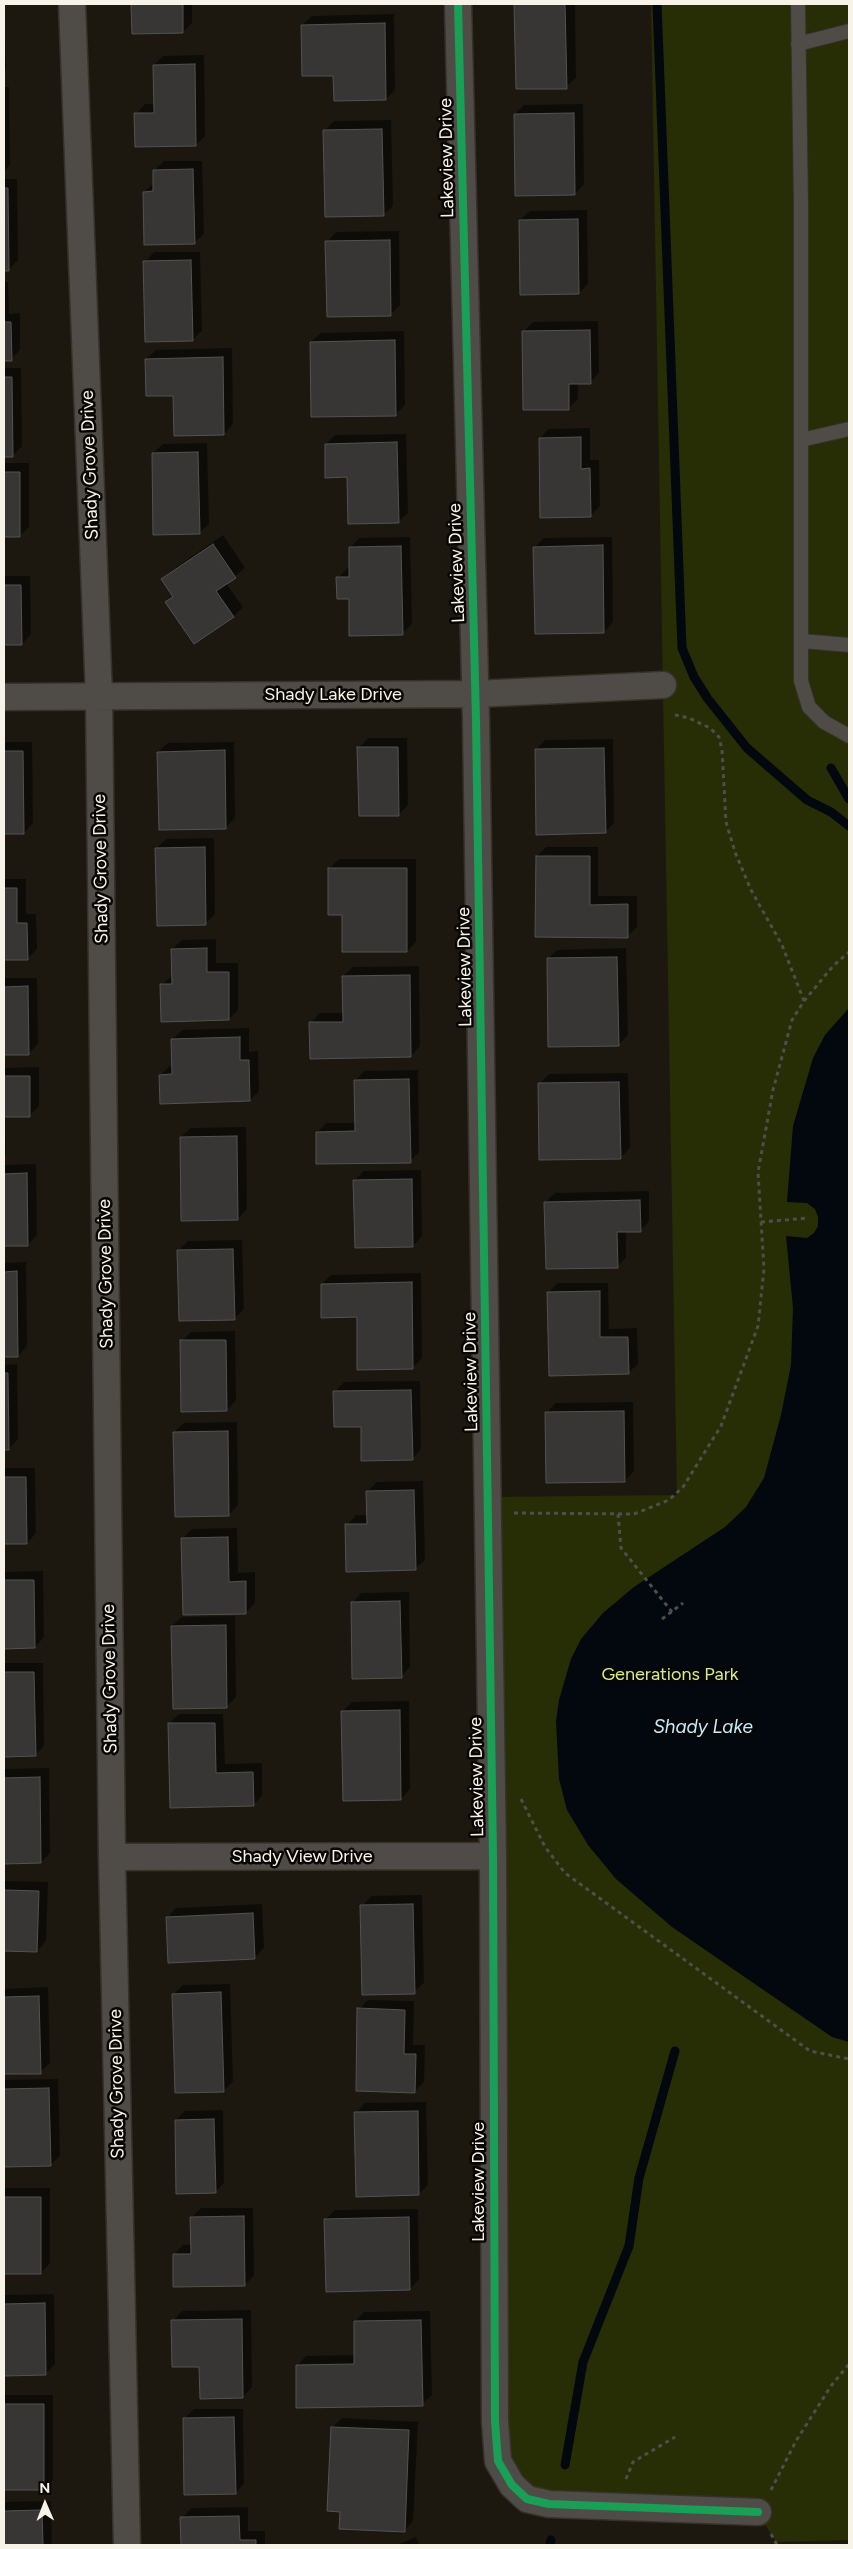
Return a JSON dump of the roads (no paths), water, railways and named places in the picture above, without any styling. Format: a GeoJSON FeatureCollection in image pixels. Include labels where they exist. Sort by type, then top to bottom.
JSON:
{"type":"FeatureCollection","features":[{"type":"Feature","properties":{"kind":"street","name":"Shady Grove Drive"},"geometry":{"type":"LineString","coordinates":[[72,4],[99,696],[112,1857],[127,2545]]}},
{"type":"Feature","properties":{"kind":"street","name":"Lakeview Drive"},"geometry":{"type":"LineString","coordinates":[[458,4],[476,694],[493,1856],[495,2411],[498,2461],[512,2485],[528,2500],[549,2504],[758,2512]]}},
{"type":"Feature","properties":{"kind":"street","name":"Shady Lake Drive"},"geometry":{"type":"LineString","coordinates":[[4,697],[476,694],[662,685]]}},
{"type":"Feature","properties":{"kind":"street","name":"Shady View Drive"},"geometry":{"type":"LineString","coordinates":[[112,1857],[493,1856]]}},
{"type":"Feature","properties":{"kind":"lane"},"geometry":{"type":"LineString","coordinates":[[798,4],[801,206],[801,681],[809,707],[824,722],[849,736]]}},
{"type":"Feature","properties":{"kind":"lane"},"geometry":{"type":"LineString","coordinates":[[798,44],[849,31]]}},
{"type":"Feature","properties":{"kind":"lane"},"geometry":{"type":"LineString","coordinates":[[801,440],[849,429]]}},
{"type":"Feature","properties":{"kind":"lane"},"geometry":{"type":"LineString","coordinates":[[802,642],[849,645]]}},
{"type":"Feature","properties":{"kind":"water","name":"Shady Lake"},"geometry":{"type":"Polygon","coordinates":[[[849,1008],[849,2042],[832,2037],[672,1927],[616,1879],[588,1845],[567,1810],[559,1779],[556,1721],[559,1700],[571,1659],[581,1639],[603,1613],[634,1587],[725,1527],[746,1507],[764,1478],[781,1415],[791,1365],[793,1308],[786,1236],[807,1238],[814,1233],[818,1226],[818,1217],[815,1209],[807,1203],[787,1202],[793,1126],[813,1058],[825,1035],[849,1008]]]}},
{"type":"Feature","properties":{"kind":"waterway"},"geometry":{"type":"LineString","coordinates":[[657,4],[682,648],[694,677],[708,699],[747,748],[807,800],[831,812],[849,826]]}},
{"type":"Feature","properties":{"kind":"waterway"},"geometry":{"type":"LineString","coordinates":[[831,768],[849,799]]}},
{"type":"Feature","properties":{"kind":"waterway"},"geometry":{"type":"LineString","coordinates":[[565,2465],[583,2362],[629,2246],[639,2178],[675,2051]]}},
{"type":"Feature","properties":{"kind":"waterway"},"geometry":{"type":"LineString","coordinates":[[550,2545],[551,2540]]}},
{"type":"Feature","properties":{"kind":"park label","name":"Generations Park"},"geometry":{"type":"Point","coordinates":[670,1675]}}]}
